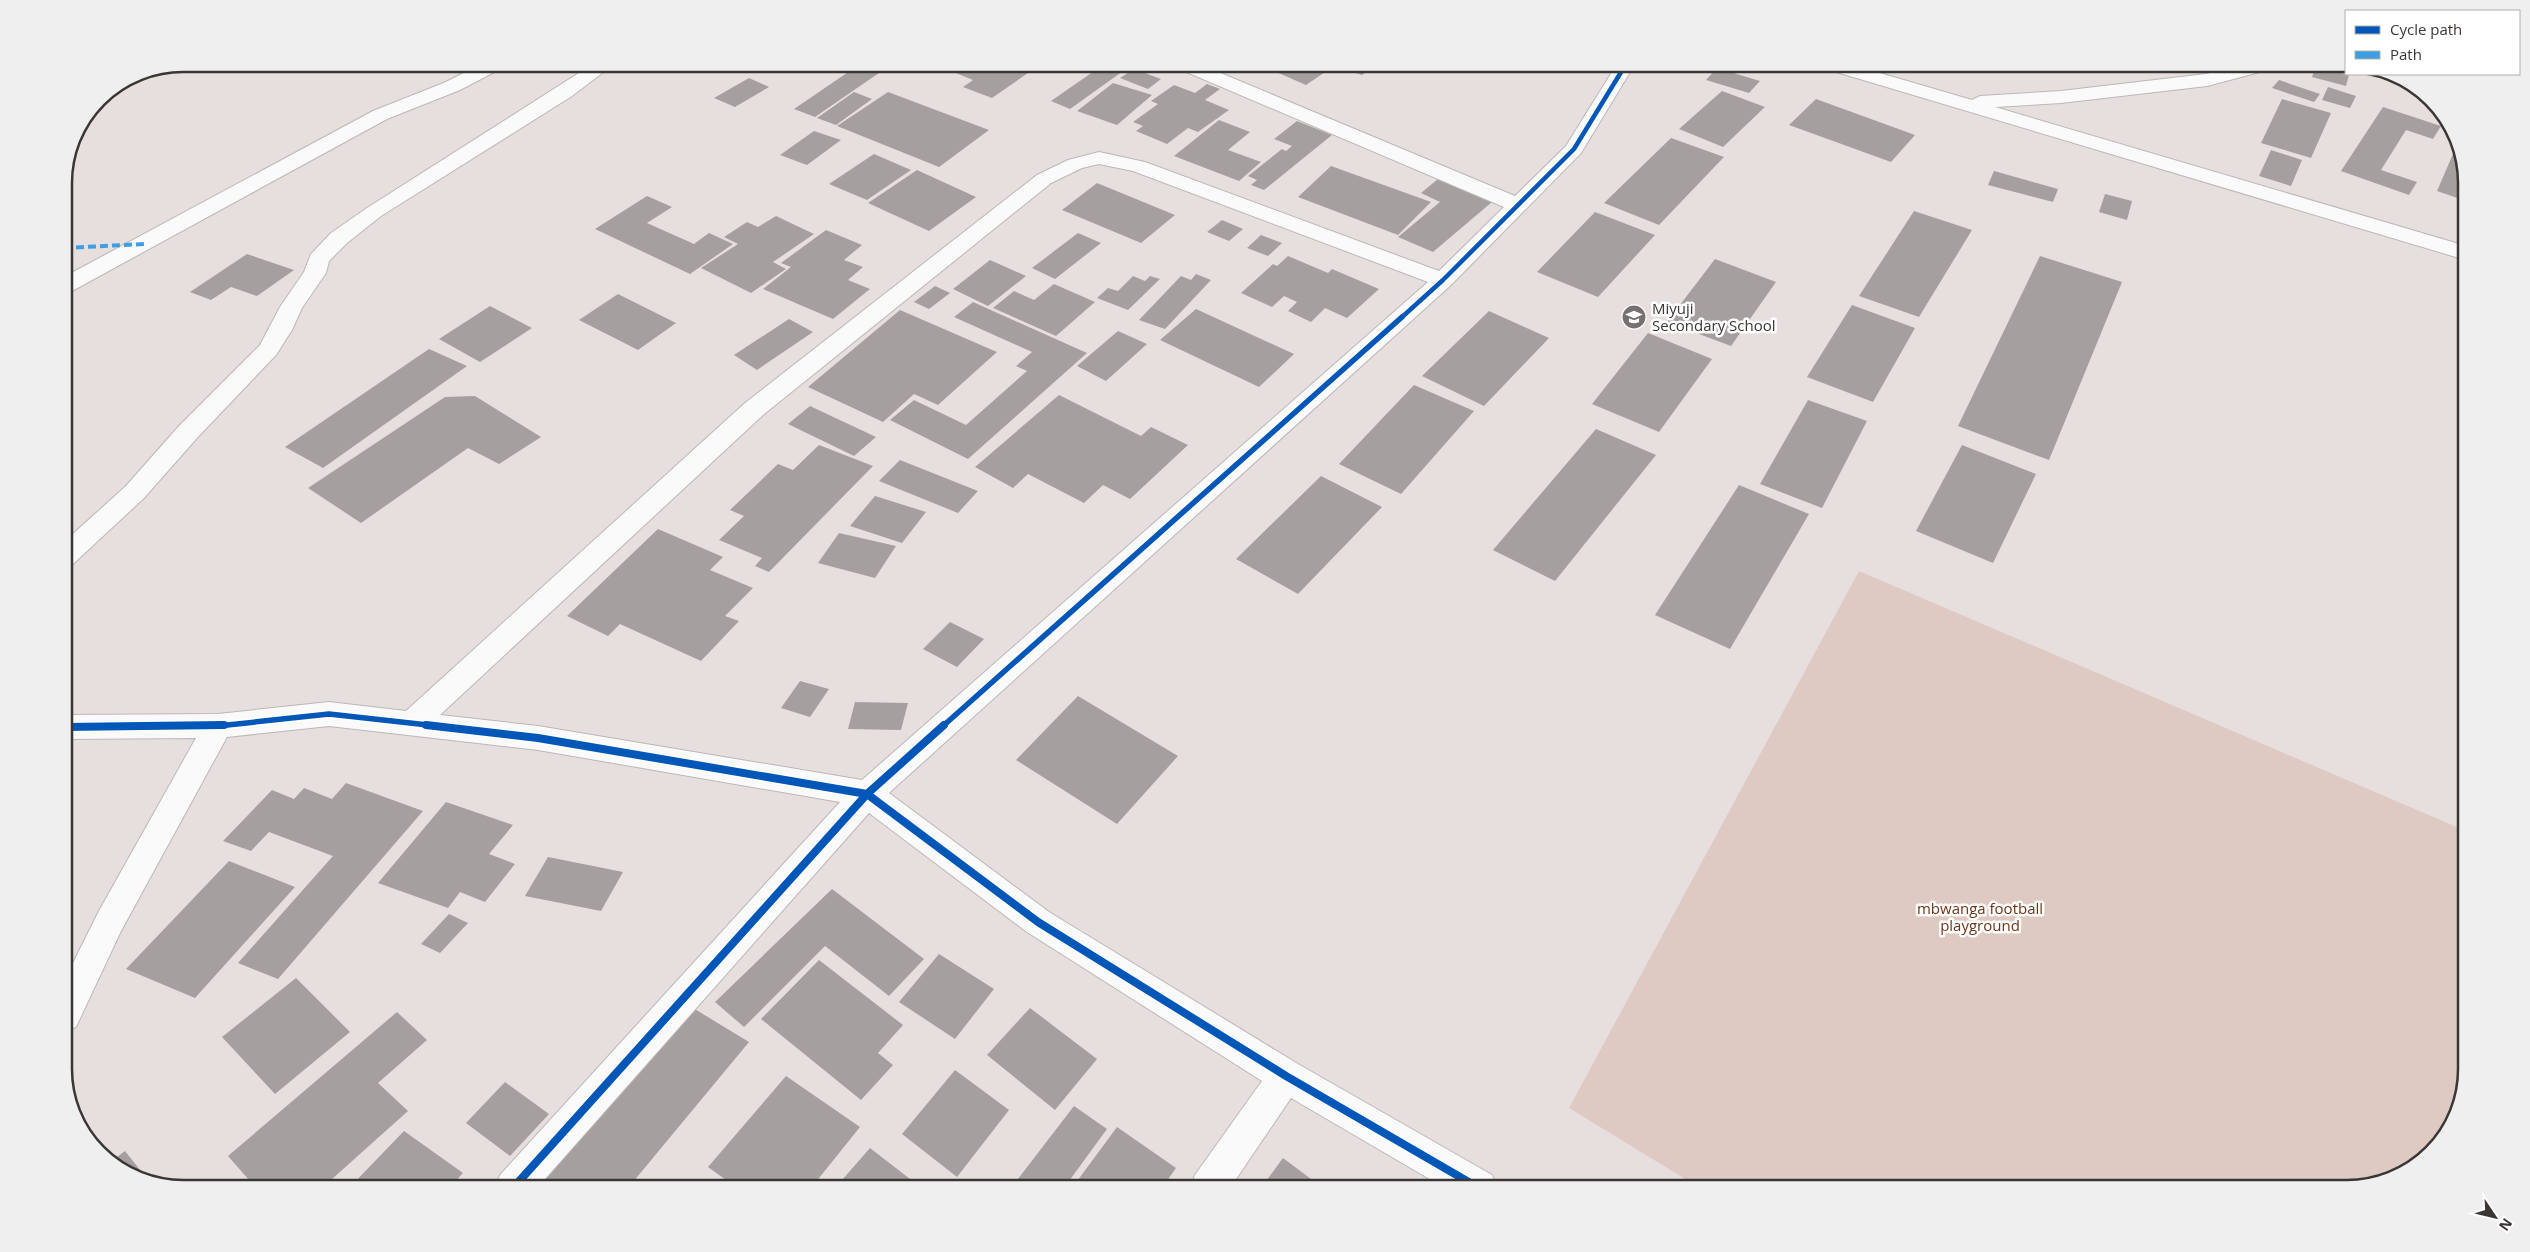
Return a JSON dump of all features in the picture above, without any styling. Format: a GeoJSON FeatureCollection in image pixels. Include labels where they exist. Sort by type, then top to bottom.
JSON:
{"type":"FeatureCollection","features":[{"type":"Feature","properties":{"kind":"street"},"geometry":{"type":"LineString","coordinates":[[73,281],[380,115],[453,86],[480,72]]}},
{"type":"Feature","properties":{"kind":"street"},"geometry":{"type":"LineString","coordinates":[[73,549],[135,492],[188,432],[268,350],[281,330],[291,307],[315,273],[319,259],[339,238],[374,212],[565,92],[594,72]]}},
{"type":"Feature","properties":{"kind":"street"},"geometry":{"type":"LineString","coordinates":[[1203,72],[1518,205]]}},
{"type":"Feature","properties":{"kind":"street"},"geometry":{"type":"LineString","coordinates":[[520,1180],[867,794],[1443,280],[1574,149],[1621,72]]}},
{"type":"Feature","properties":{"kind":"street"},"geometry":{"type":"LineString","coordinates":[[1857,72],[2457,251]]}},
{"type":"Feature","properties":{"kind":"street"},"geometry":{"type":"LineString","coordinates":[[1961,103],[2060,97],[2203,72]]}},
{"type":"Feature","properties":{"kind":"street"},"geometry":{"type":"LineString","coordinates":[[411,724],[754,410],[1044,179],[1075,164],[1099,158],[1138,166],[1443,280]]}},
{"type":"Feature","properties":{"kind":"street"},"geometry":{"type":"LineString","coordinates":[[73,727],[218,726],[286,717],[329,714],[538,738],[867,794],[1038,922],[1286,1076],[1465,1180]]}},
{"type":"Feature","properties":{"kind":"street"},"geometry":{"type":"LineString","coordinates":[[73,997],[110,921],[218,726]]}},
{"type":"Feature","properties":{"kind":"street"},"geometry":{"type":"LineString","coordinates":[[1214,1180],[1286,1076]]}},
{"type":"Feature","properties":{"kind":"green space","name":"mbwanga football playground"},"geometry":{"type":"Polygon","coordinates":[[[1859,571],[2458,827],[2458,1069],[2452,1104],[2439,1130],[2420,1152],[2396,1168],[2375,1176],[2347,1180],[1687,1180],[1569,1108],[1859,571]]]}},
{"type":"Feature","properties":{"kind":"building"},"geometry":{"type":"Polygon","coordinates":[[[848,72],[880,72],[815,117],[794,109],[848,72]]]}},
{"type":"Feature","properties":{"kind":"building"},"geometry":{"type":"Polygon","coordinates":[[[953,72],[1029,72],[992,98],[963,87],[973,80],[953,72]]]}},
{"type":"Feature","properties":{"kind":"building"},"geometry":{"type":"Polygon","coordinates":[[[1093,72],[1122,72],[1070,109],[1051,101],[1093,72]]]}},
{"type":"Feature","properties":{"kind":"building"},"geometry":{"type":"Polygon","coordinates":[[[1129,72],[1142,72],[1161,79],[1148,89],[1120,78],[1129,72]]]}},
{"type":"Feature","properties":{"kind":"building"},"geometry":{"type":"Polygon","coordinates":[[[1276,72],[1325,72],[1306,85],[1276,72]]]}},
{"type":"Feature","properties":{"kind":"building"},"geometry":{"type":"Polygon","coordinates":[[[1352,72],[1366,72],[1362,75],[1352,72]]]}},
{"type":"Feature","properties":{"kind":"building"},"geometry":{"type":"Polygon","coordinates":[[[1713,72],[1730,72],[1760,81],[1749,93],[1706,80],[1713,72]]]}},
{"type":"Feature","properties":{"kind":"building"},"geometry":{"type":"Polygon","coordinates":[[[2314,72],[2338,72],[2349,75],[2346,86],[2312,77],[2314,72]]]}},
{"type":"Feature","properties":{"kind":"building"},"geometry":{"type":"Polygon","coordinates":[[[749,78],[769,87],[735,107],[714,98],[749,78]]]}},
{"type":"Feature","properties":{"kind":"building"},"geometry":{"type":"Polygon","coordinates":[[[2279,80],[2320,94],[2314,102],[2272,88],[2279,80]]]}},
{"type":"Feature","properties":{"kind":"building"},"geometry":{"type":"Polygon","coordinates":[[[1113,83],[1152,95],[1117,125],[1077,111],[1113,83]]]}},
{"type":"Feature","properties":{"kind":"building"},"geometry":{"type":"Polygon","coordinates":[[[1207,84],[1220,89],[1205,100],[1229,110],[1198,132],[1188,128],[1167,144],[1136,131],[1143,126],[1133,122],[1158,104],[1151,101],[1174,85],[1195,93],[1207,84]]]}},
{"type":"Feature","properties":{"kind":"building"},"geometry":{"type":"Polygon","coordinates":[[[2328,87],[2356,96],[2350,108],[2322,100],[2328,87]]]}},
{"type":"Feature","properties":{"kind":"building"},"geometry":{"type":"Polygon","coordinates":[[[1722,91],[1765,107],[1723,147],[1679,129],[1722,91]]]}},
{"type":"Feature","properties":{"kind":"building"},"geometry":{"type":"Polygon","coordinates":[[[854,92],[872,99],[836,125],[817,118],[854,92]]]}},
{"type":"Feature","properties":{"kind":"building"},"geometry":{"type":"Polygon","coordinates":[[[888,92],[989,130],[939,167],[837,126],[888,92]]]}},
{"type":"Feature","properties":{"kind":"building"},"geometry":{"type":"Polygon","coordinates":[[[1816,99],[1915,135],[1891,162],[1789,125],[1816,99]]]}},
{"type":"Feature","properties":{"kind":"building"},"geometry":{"type":"Polygon","coordinates":[[[2282,99],[2331,113],[2311,158],[2261,143],[2282,99]]]}},
{"type":"Feature","properties":{"kind":"building"},"geometry":{"type":"Polygon","coordinates":[[[2383,107],[2441,126],[2433,139],[2406,130],[2381,170],[2417,182],[2409,195],[2341,171],[2383,107]]]}},
{"type":"Feature","properties":{"kind":"building"},"geometry":{"type":"Polygon","coordinates":[[[1219,120],[1250,132],[1228,150],[1261,162],[1239,181],[1174,156],[1219,120]]]}},
{"type":"Feature","properties":{"kind":"building"},"geometry":{"type":"Polygon","coordinates":[[[1297,121],[1332,135],[1264,190],[1251,185],[1257,180],[1248,176],[1282,149],[1286,151],[1292,146],[1274,139],[1297,121]]]}},
{"type":"Feature","properties":{"kind":"building"},"geometry":{"type":"Polygon","coordinates":[[[814,131],[841,140],[807,165],[780,155],[814,131]]]}},
{"type":"Feature","properties":{"kind":"building"},"geometry":{"type":"Polygon","coordinates":[[[1671,138],[1724,157],[1659,225],[1604,203],[1671,138]]]}},
{"type":"Feature","properties":{"kind":"building"},"geometry":{"type":"Polygon","coordinates":[[[2271,150],[2302,160],[2291,186],[2259,176],[2271,150]]]}},
{"type":"Feature","properties":{"kind":"building"},"geometry":{"type":"Polygon","coordinates":[[[874,154],[911,170],[867,200],[829,184],[874,154]]]}},
{"type":"Feature","properties":{"kind":"building"},"geometry":{"type":"Polygon","coordinates":[[[2453,154],[2457,176],[2457,198],[2437,191],[2453,154]]]}},
{"type":"Feature","properties":{"kind":"building"},"geometry":{"type":"Polygon","coordinates":[[[1331,166],[1431,202],[1398,235],[1298,197],[1331,166]]]}},
{"type":"Feature","properties":{"kind":"building"},"geometry":{"type":"Polygon","coordinates":[[[917,170],[976,197],[929,231],[868,203],[917,170]]]}},
{"type":"Feature","properties":{"kind":"building"},"geometry":{"type":"Polygon","coordinates":[[[1994,171],[2058,189],[2053,202],[1988,185],[1994,171]]]}},
{"type":"Feature","properties":{"kind":"building"},"geometry":{"type":"Polygon","coordinates":[[[1438,179],[1492,202],[1433,252],[1398,237],[1440,202],[1421,193],[1438,179]]]}},
{"type":"Feature","properties":{"kind":"building"},"geometry":{"type":"Polygon","coordinates":[[[1097,183],[1175,215],[1141,243],[1062,210],[1097,183]]]}},
{"type":"Feature","properties":{"kind":"building"},"geometry":{"type":"Polygon","coordinates":[[[2105,194],[2132,201],[2127,220],[2099,212],[2105,194]]]}},
{"type":"Feature","properties":{"kind":"building"},"geometry":{"type":"Polygon","coordinates":[[[647,196],[672,207],[647,223],[694,244],[709,233],[733,244],[690,274],[595,229],[647,196]]]}},
{"type":"Feature","properties":{"kind":"building"},"geometry":{"type":"Polygon","coordinates":[[[1914,211],[1972,230],[1919,317],[1859,296],[1914,211]]]}},
{"type":"Feature","properties":{"kind":"building"},"geometry":{"type":"Polygon","coordinates":[[[1595,212],[1655,235],[1598,297],[1537,272],[1595,212]]]}},
{"type":"Feature","properties":{"kind":"building"},"geometry":{"type":"Polygon","coordinates":[[[776,216],[814,234],[773,262],[786,269],[751,293],[701,268],[738,244],[724,237],[747,222],[758,227],[776,216]]]}},
{"type":"Feature","properties":{"kind":"building"},"geometry":{"type":"Polygon","coordinates":[[[1222,220],[1243,229],[1229,241],[1207,232],[1222,220]]]}},
{"type":"Feature","properties":{"kind":"building"},"geometry":{"type":"Polygon","coordinates":[[[826,230],[862,245],[844,260],[863,267],[848,280],[870,289],[833,319],[763,289],[791,267],[781,263],[826,230]]]}},
{"type":"Feature","properties":{"kind":"building"},"geometry":{"type":"Polygon","coordinates":[[[1078,233],[1101,243],[1055,279],[1032,268],[1078,233]]]}},
{"type":"Feature","properties":{"kind":"building"},"geometry":{"type":"Polygon","coordinates":[[[1261,235],[1282,243],[1268,256],[1247,248],[1261,235]]]}},
{"type":"Feature","properties":{"kind":"building"},"geometry":{"type":"Polygon","coordinates":[[[247,254],[294,270],[257,296],[231,287],[211,300],[190,292],[247,254]]]}},
{"type":"Feature","properties":{"kind":"building"},"geometry":{"type":"Polygon","coordinates":[[[1288,256],[1328,273],[1332,269],[1379,289],[1347,318],[1325,308],[1311,322],[1288,311],[1297,302],[1284,296],[1272,307],[1241,293],[1273,264],[1277,266],[1288,256]]]}},
{"type":"Feature","properties":{"kind":"building"},"geometry":{"type":"Polygon","coordinates":[[[2040,256],[2122,282],[2049,460],[1958,426],[2040,256]]]}},
{"type":"Feature","properties":{"kind":"building"},"geometry":{"type":"Polygon","coordinates":[[[1715,259],[1776,282],[1731,346],[1667,322],[1715,259]]]}},
{"type":"Feature","properties":{"kind":"building"},"geometry":{"type":"Polygon","coordinates":[[[990,260],[1026,276],[988,306],[953,289],[990,260]]]}},
{"type":"Feature","properties":{"kind":"building"},"geometry":{"type":"Polygon","coordinates":[[[1196,274],[1211,280],[1165,329],[1139,320],[1181,276],[1191,280],[1196,274]]]}},
{"type":"Feature","properties":{"kind":"building"},"geometry":{"type":"Polygon","coordinates":[[[1133,276],[1145,281],[1150,276],[1160,279],[1128,310],[1097,298],[1108,288],[1118,291],[1133,276]]]}},
{"type":"Feature","properties":{"kind":"building"},"geometry":{"type":"Polygon","coordinates":[[[1054,284],[1095,302],[1056,336],[993,308],[1014,291],[1034,300],[1054,284]]]}},
{"type":"Feature","properties":{"kind":"building"},"geometry":{"type":"Polygon","coordinates":[[[935,286],[950,293],[929,309],[914,302],[935,286]]]}},
{"type":"Feature","properties":{"kind":"building"},"geometry":{"type":"Polygon","coordinates":[[[618,294],[676,323],[638,350],[579,320],[618,294]]]}},
{"type":"Feature","properties":{"kind":"building"},"geometry":{"type":"Polygon","coordinates":[[[973,302],[1087,353],[968,459],[890,420],[914,400],[966,425],[1027,371],[1016,366],[1032,352],[954,317],[973,302]]]}},
{"type":"Feature","properties":{"kind":"building"},"geometry":{"type":"Polygon","coordinates":[[[1852,305],[1915,328],[1873,402],[1807,377],[1852,305]]]}},
{"type":"Feature","properties":{"kind":"building"},"geometry":{"type":"Polygon","coordinates":[[[490,306],[532,328],[480,362],[439,339],[490,306]]]}},
{"type":"Feature","properties":{"kind":"building"},"geometry":{"type":"Polygon","coordinates":[[[1196,309],[1294,354],[1259,387],[1160,340],[1196,309]]]}},
{"type":"Feature","properties":{"kind":"building"},"geometry":{"type":"Polygon","coordinates":[[[900,310],[997,352],[938,405],[914,394],[883,422],[808,387],[900,310]]]}},
{"type":"Feature","properties":{"kind":"building"},"geometry":{"type":"Polygon","coordinates":[[[1489,311],[1549,338],[1484,406],[1422,376],[1489,311]]]}},
{"type":"Feature","properties":{"kind":"building"},"geometry":{"type":"Polygon","coordinates":[[[789,319],[813,332],[757,370],[734,355],[789,319]]]}},
{"type":"Feature","properties":{"kind":"building"},"geometry":{"type":"Polygon","coordinates":[[[1118,331],[1147,344],[1106,381],[1077,366],[1118,331]]]}},
{"type":"Feature","properties":{"kind":"building"},"geometry":{"type":"Polygon","coordinates":[[[1648,333],[1712,359],[1659,432],[1592,404],[1648,333]]]}},
{"type":"Feature","properties":{"kind":"building"},"geometry":{"type":"Polygon","coordinates":[[[429,349],[467,366],[323,468],[285,447],[429,349]]]}},
{"type":"Feature","properties":{"kind":"building"},"geometry":{"type":"Polygon","coordinates":[[[1414,385],[1474,411],[1401,494],[1339,464],[1414,385]]]}},
{"type":"Feature","properties":{"kind":"building"},"geometry":{"type":"Polygon","coordinates":[[[1059,395],[1141,436],[1151,427],[1188,445],[1130,499],[1103,485],[1084,503],[1028,474],[1013,488],[975,467],[1059,395]]]}},
{"type":"Feature","properties":{"kind":"building"},"geometry":{"type":"Polygon","coordinates":[[[475,396],[541,437],[499,464],[468,448],[361,523],[308,488],[445,397],[475,396]]]}},
{"type":"Feature","properties":{"kind":"building"},"geometry":{"type":"Polygon","coordinates":[[[1808,400],[1867,421],[1822,508],[1760,484],[1808,400]]]}},
{"type":"Feature","properties":{"kind":"building"},"geometry":{"type":"Polygon","coordinates":[[[810,406],[876,437],[854,456],[788,424],[810,406]]]}},
{"type":"Feature","properties":{"kind":"building"},"geometry":{"type":"Polygon","coordinates":[[[1596,429],[1656,455],[1555,581],[1493,550],[1596,429]]]}},
{"type":"Feature","properties":{"kind":"building"},"geometry":{"type":"Polygon","coordinates":[[[819,445],[873,466],[769,572],[755,566],[762,558],[719,540],[744,516],[730,510],[778,464],[793,470],[819,445]]]}},
{"type":"Feature","properties":{"kind":"building"},"geometry":{"type":"Polygon","coordinates":[[[1962,445],[2036,474],[1993,563],[1916,531],[1962,445]]]}},
{"type":"Feature","properties":{"kind":"building"},"geometry":{"type":"Polygon","coordinates":[[[900,460],[978,491],[958,513],[879,481],[900,460]]]}},
{"type":"Feature","properties":{"kind":"building"},"geometry":{"type":"Polygon","coordinates":[[[1321,476],[1382,507],[1298,594],[1236,559],[1321,476]]]}},
{"type":"Feature","properties":{"kind":"building"},"geometry":{"type":"Polygon","coordinates":[[[1739,485],[1809,514],[1730,649],[1655,615],[1739,485]]]}},
{"type":"Feature","properties":{"kind":"building"},"geometry":{"type":"Polygon","coordinates":[[[875,496],[926,512],[902,543],[850,526],[875,496]]]}},
{"type":"Feature","properties":{"kind":"building"},"geometry":{"type":"Polygon","coordinates":[[[658,529],[723,557],[710,570],[753,588],[725,616],[739,621],[701,661],[620,624],[608,636],[567,616],[658,529]]]}},
{"type":"Feature","properties":{"kind":"building"},"geometry":{"type":"Polygon","coordinates":[[[839,533],[896,546],[875,578],[818,563],[839,533]]]}},
{"type":"Feature","properties":{"kind":"building"},"geometry":{"type":"Polygon","coordinates":[[[950,622],[984,639],[957,667],[923,649],[950,622]]]}},
{"type":"Feature","properties":{"kind":"building"},"geometry":{"type":"Polygon","coordinates":[[[800,681],[829,689],[810,717],[781,708],[800,681]]]}},
{"type":"Feature","properties":{"kind":"building"},"geometry":{"type":"Polygon","coordinates":[[[1078,696],[1178,756],[1117,824],[1016,760],[1078,696]]]}},
{"type":"Feature","properties":{"kind":"building"},"geometry":{"type":"Polygon","coordinates":[[[855,702],[908,703],[901,730],[848,729],[855,702]]]}},
{"type":"Feature","properties":{"kind":"building"},"geometry":{"type":"Polygon","coordinates":[[[346,783],[423,811],[278,979],[238,963],[333,856],[269,832],[251,851],[223,841],[272,790],[294,799],[304,788],[332,799],[346,783]]]}},
{"type":"Feature","properties":{"kind":"building"},"geometry":{"type":"Polygon","coordinates":[[[446,802],[513,825],[489,854],[515,864],[485,902],[460,892],[448,908],[378,883],[446,802]]]}},
{"type":"Feature","properties":{"kind":"building"},"geometry":{"type":"Polygon","coordinates":[[[548,857],[623,872],[601,911],[525,896],[548,857]]]}},
{"type":"Feature","properties":{"kind":"building"},"geometry":{"type":"Polygon","coordinates":[[[229,861],[295,887],[195,998],[126,969],[229,861]]]}},
{"type":"Feature","properties":{"kind":"building"},"geometry":{"type":"Polygon","coordinates":[[[832,889],[924,959],[889,996],[825,946],[744,1027],[715,1002],[832,889]]]}},
{"type":"Feature","properties":{"kind":"building"},"geometry":{"type":"Polygon","coordinates":[[[449,914],[468,923],[440,953],[421,944],[449,914]]]}},
{"type":"Feature","properties":{"kind":"building"},"geometry":{"type":"Polygon","coordinates":[[[939,954],[994,989],[955,1039],[899,1002],[939,954]]]}},
{"type":"Feature","properties":{"kind":"building"},"geometry":{"type":"Polygon","coordinates":[[[819,960],[903,1025],[878,1053],[893,1065],[861,1100],[761,1019],[819,960]]]}},
{"type":"Feature","properties":{"kind":"building"},"geometry":{"type":"Polygon","coordinates":[[[296,978],[350,1032],[275,1094],[222,1037],[296,978]]]}},
{"type":"Feature","properties":{"kind":"building"},"geometry":{"type":"Polygon","coordinates":[[[693,1008],[749,1042],[635,1180],[543,1180],[693,1008]]]}},
{"type":"Feature","properties":{"kind":"building"},"geometry":{"type":"Polygon","coordinates":[[[1030,1008],[1097,1059],[1055,1110],[987,1055],[1030,1008]]]}},
{"type":"Feature","properties":{"kind":"building"},"geometry":{"type":"Polygon","coordinates":[[[397,1012],[427,1040],[378,1083],[408,1111],[331,1180],[249,1180],[228,1156],[397,1012]]]}},
{"type":"Feature","properties":{"kind":"building"},"geometry":{"type":"Polygon","coordinates":[[[955,1070],[1009,1110],[957,1177],[902,1134],[955,1070]]]}},
{"type":"Feature","properties":{"kind":"building"},"geometry":{"type":"Polygon","coordinates":[[[786,1076],[860,1127],[817,1180],[726,1180],[708,1167],[786,1076]]]}},
{"type":"Feature","properties":{"kind":"building"},"geometry":{"type":"Polygon","coordinates":[[[505,1082],[549,1114],[510,1156],[466,1123],[505,1082]]]}},
{"type":"Feature","properties":{"kind":"building"},"geometry":{"type":"Polygon","coordinates":[[[1074,1106],[1107,1129],[1070,1180],[1017,1180],[1074,1106]]]}},
{"type":"Feature","properties":{"kind":"building"},"geometry":{"type":"Polygon","coordinates":[[[1117,1127],[1176,1168],[1168,1180],[1078,1180],[1117,1127]]]}},
{"type":"Feature","properties":{"kind":"building"},"geometry":{"type":"Polygon","coordinates":[[[404,1131],[463,1173],[456,1180],[357,1180],[404,1131]]]}},
{"type":"Feature","properties":{"kind":"building"},"geometry":{"type":"Polygon","coordinates":[[[870,1148],[911,1180],[842,1180],[870,1148]]]}},
{"type":"Feature","properties":{"kind":"building"},"geometry":{"type":"Polygon","coordinates":[[[125,1151],[141,1171],[134,1168],[117,1157],[125,1151]]]}},
{"type":"Feature","properties":{"kind":"building"},"geometry":{"type":"Polygon","coordinates":[[[1283,1158],[1312,1180],[1267,1180],[1283,1158]]]}},
{"type":"Feature","properties":{"kind":"marked path"},"geometry":{"type":"LineString","coordinates":[[73,248],[144,244]]}},
{"type":"Feature","properties":{"kind":"cycle path"},"geometry":{"type":"LineString","coordinates":[[520,1180],[867,794],[1443,280],[1574,149],[1621,72]]}},
{"type":"Feature","properties":{"kind":"cycle path"},"geometry":{"type":"LineString","coordinates":[[73,727],[218,726],[286,717],[329,714],[538,738],[867,794],[1038,922],[1286,1076],[1465,1180]]}},
{"type":"Feature","properties":{"kind":"place","name":"Miyuji Secondary School"},"geometry":{"type":"Point","coordinates":[1634,317]}}]}
